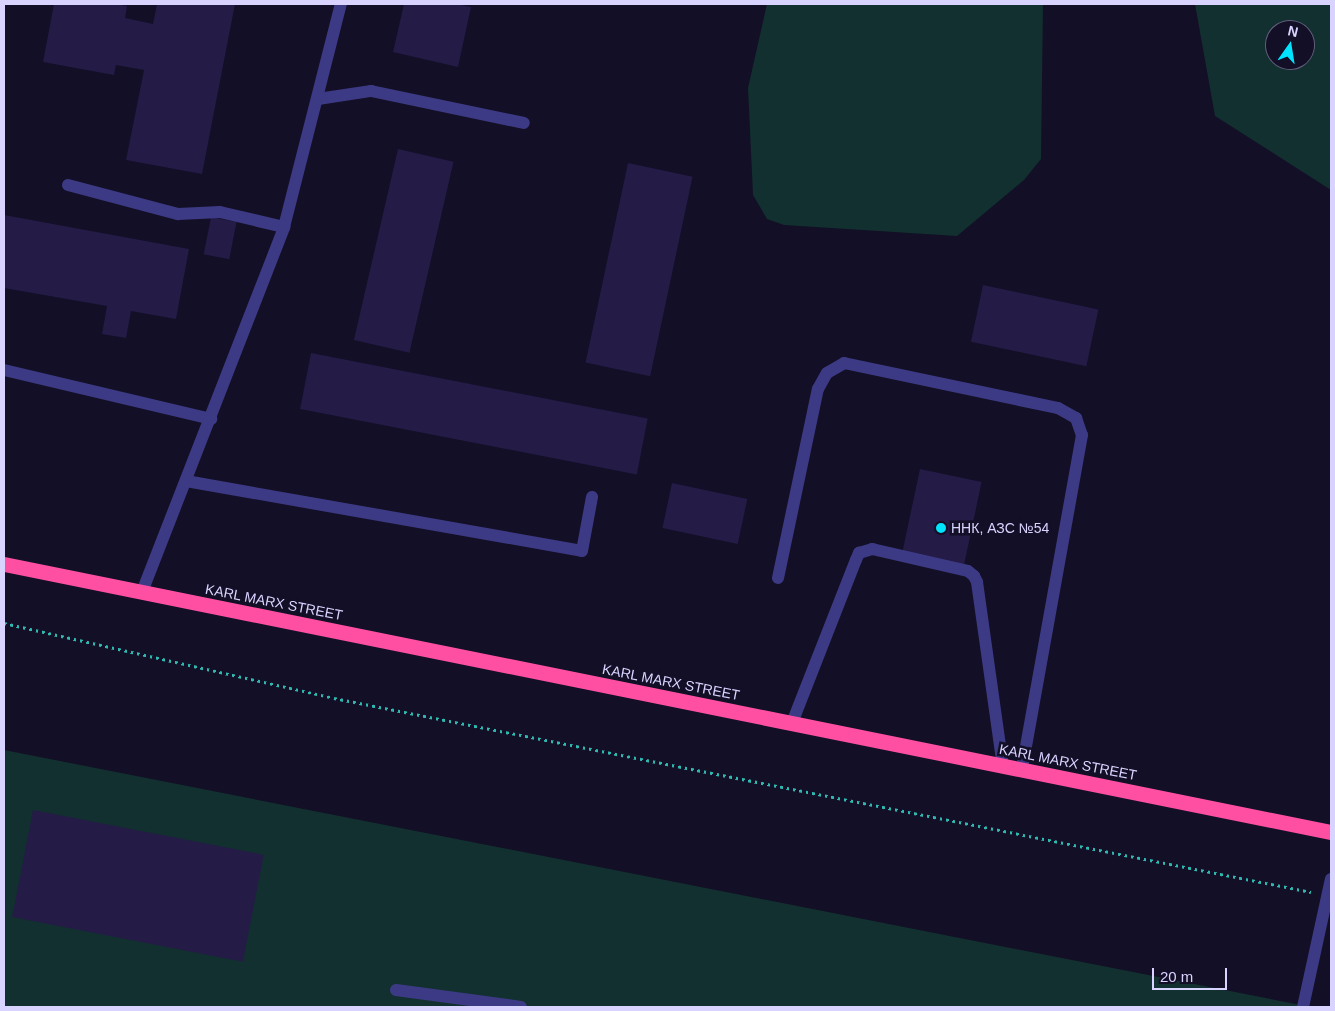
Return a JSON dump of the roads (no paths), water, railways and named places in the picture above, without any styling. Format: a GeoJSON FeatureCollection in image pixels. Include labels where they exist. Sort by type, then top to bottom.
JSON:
{"type":"FeatureCollection","features":[{"type":"Feature","properties":{"kind":"highway","name":"KARL MARX STREET"},"geometry":{"type":"LineString","coordinates":[[4,564],[1331,832]]}},
{"type":"Feature","properties":{"kind":"street"},"geometry":{"type":"LineString","coordinates":[[142,592],[284,227],[341,4]]}},
{"type":"Feature","properties":{"kind":"street"},"geometry":{"type":"LineString","coordinates":[[318,99],[371,91],[524,123]]}},
{"type":"Feature","properties":{"kind":"street"},"geometry":{"type":"LineString","coordinates":[[68,185],[178,214],[220,212],[284,227]]}},
{"type":"Feature","properties":{"kind":"street"},"geometry":{"type":"LineString","coordinates":[[778,578],[818,389],[827,373],[844,363],[1058,408],[1076,418],[1082,436],[1022,770]]}},
{"type":"Feature","properties":{"kind":"street"},"geometry":{"type":"LineString","coordinates":[[4,370],[210,419]]}},
{"type":"Feature","properties":{"kind":"street"},"geometry":{"type":"LineString","coordinates":[[186,481],[582,552],[592,497]]}},
{"type":"Feature","properties":{"kind":"street"},"geometry":{"type":"LineString","coordinates":[[792,723],[856,560],[859,554],[872,548],[968,571],[974,576],[977,582],[1002,766]]}},
{"type":"Feature","properties":{"kind":"street"},"geometry":{"type":"LineString","coordinates":[[1303,1007],[1331,879]]}},
{"type":"Feature","properties":{"kind":"street"},"geometry":{"type":"LineString","coordinates":[[396,990],[521,1007]]}},
{"type":"Feature","properties":{"kind":"place","name":"ННК, АЗС №54"},"geometry":{"type":"Point","coordinates":[941,528]}}]}
